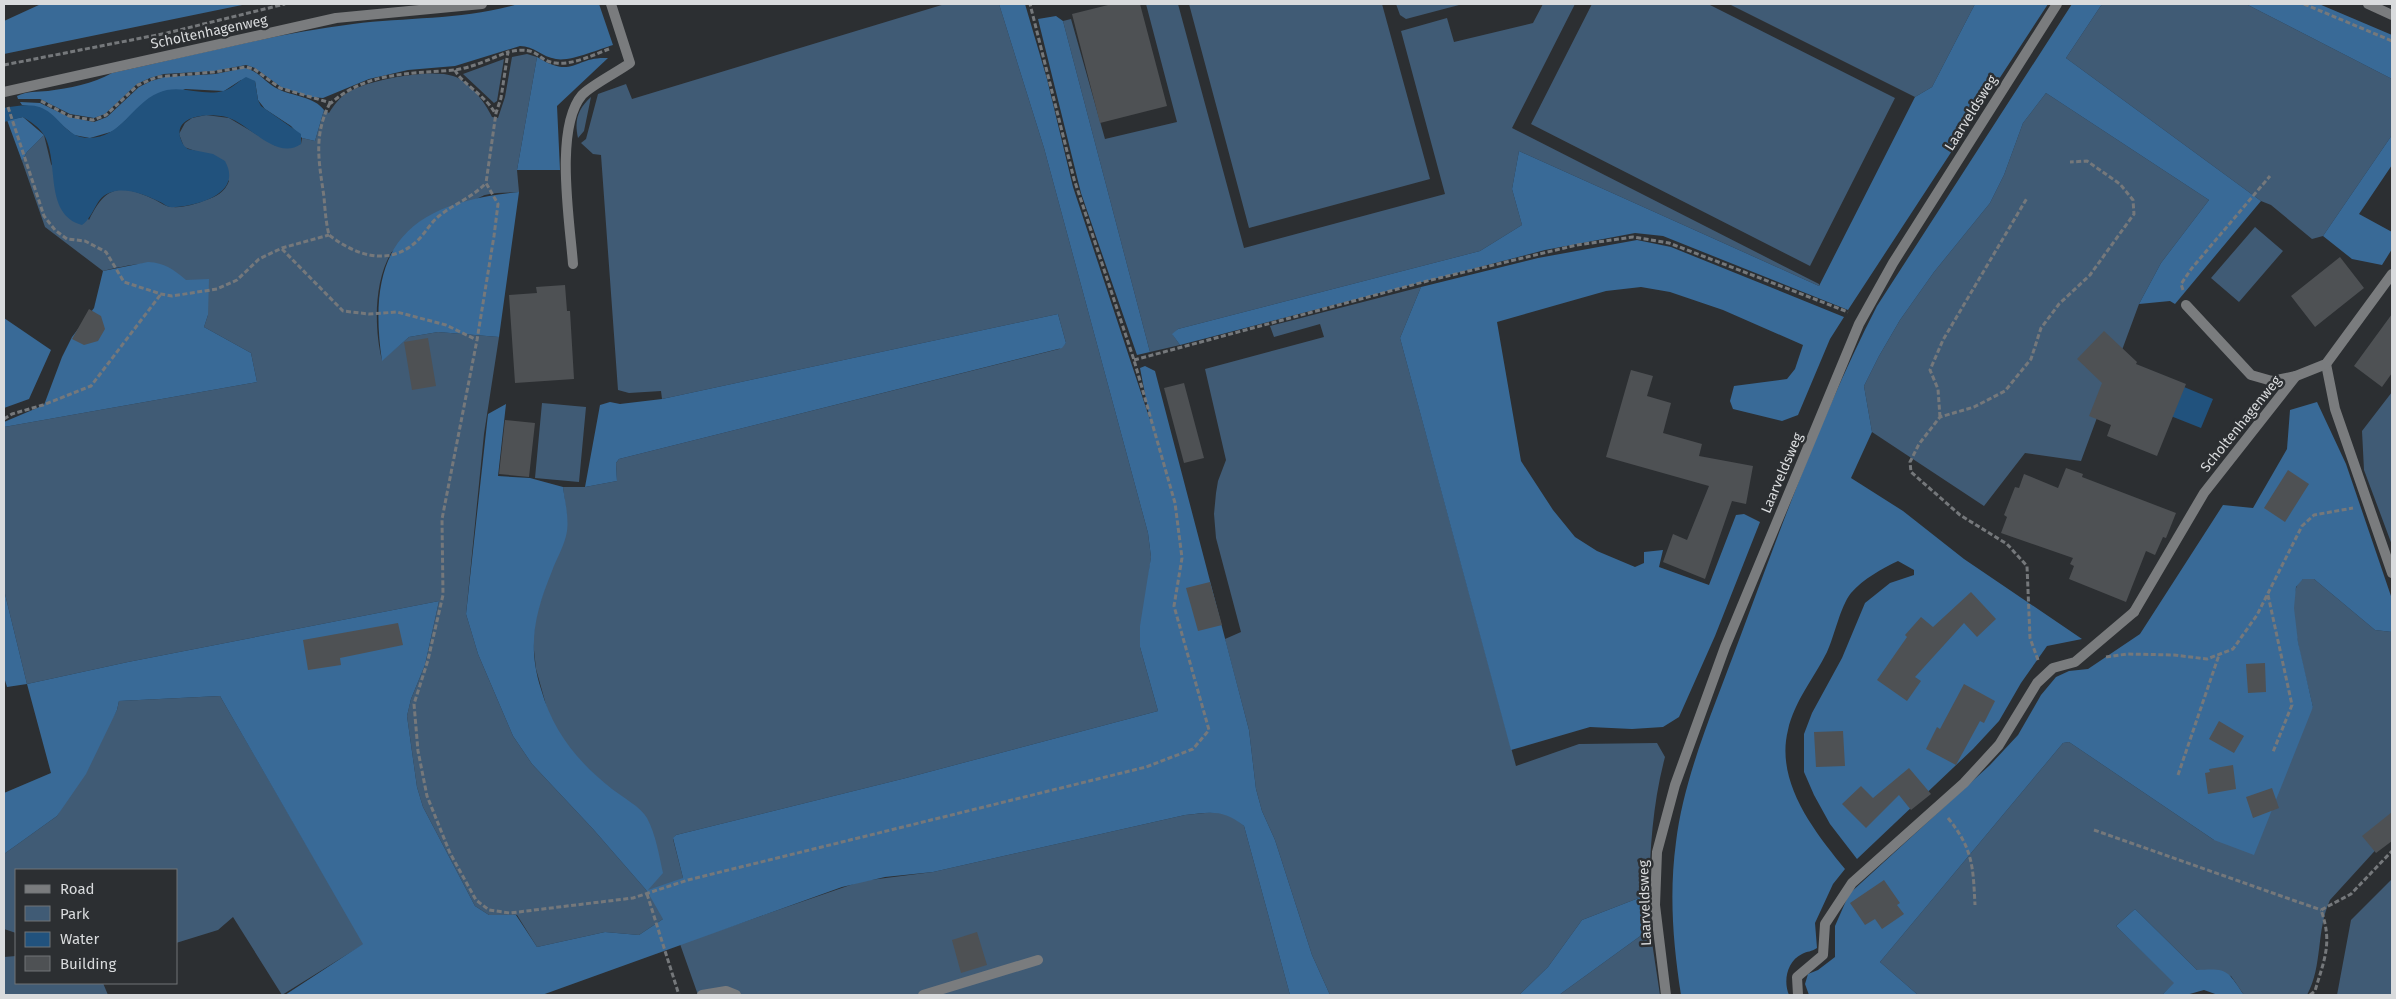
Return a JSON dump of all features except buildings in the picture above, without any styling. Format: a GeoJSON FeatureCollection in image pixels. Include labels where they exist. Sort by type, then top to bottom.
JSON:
{"type":"FeatureCollection","features":[{"type":"Feature","properties":{"kind":"street","name":"Scholtenhagenweg"},"geometry":{"type":"LineString","coordinates":[[5,97],[336,18],[482,4]]}},
{"type":"Feature","properties":{"kind":"street"},"geometry":{"type":"LineString","coordinates":[[573,264],[566,159],[570,122],[582,95],[630,63],[611,4]]}},
{"type":"Feature","properties":{"kind":"street","name":"Laarveldsweg"},"geometry":{"type":"LineString","coordinates":[[1666,995],[1656,905],[1657,852],[1675,785],[1725,647],[1862,318],[1893,263],[2056,4]]}},
{"type":"Feature","properties":{"kind":"street"},"geometry":{"type":"LineString","coordinates":[[2368,4],[2392,15]]}},
{"type":"Feature","properties":{"kind":"street"},"geometry":{"type":"LineString","coordinates":[[2392,274],[2326,364],[2335,408],[2392,573]]}},
{"type":"Feature","properties":{"kind":"street"},"geometry":{"type":"LineString","coordinates":[[2186,305],[2251,375],[2272,381],[2296,376]]}},
{"type":"Feature","properties":{"kind":"street","name":"Scholtenhagenweg"},"geometry":{"type":"LineString","coordinates":[[2075,662],[2134,612],[2204,493],[2296,376],[2326,364]]}},
{"type":"Feature","properties":{"kind":"street"},"geometry":{"type":"LineString","coordinates":[[1798,995],[1797,977],[1823,955],[1825,924],[1852,883],[1964,783],[1999,745],[2037,683],[2053,668],[2075,662]]}},
{"type":"Feature","properties":{"kind":"street"},"geometry":{"type":"LineString","coordinates":[[923,995],[1038,960]]}},
{"type":"Feature","properties":{"kind":"street"},"geometry":{"type":"LineString","coordinates":[[702,995],[718,991],[726,991],[736,995]]}},
{"type":"Feature","properties":{"kind":"path","name":"Scholtenhagenweg"},"geometry":{"type":"LineString","coordinates":[[4,65],[167,33],[285,4]]}},
{"type":"Feature","properties":{"kind":"path"},"geometry":{"type":"LineString","coordinates":[[508,52],[502,98],[496,113],[486,183],[498,204],[477,340],[442,519],[443,595],[428,660],[414,704],[418,751],[427,796],[450,853],[476,900],[489,910],[510,913],[633,898],[707,875],[1146,767],[1192,749],[1210,730],[1174,606],[1182,558],[1175,503],[1134,360],[1074,179],[1030,4]]}},
{"type":"Feature","properties":{"kind":"path"},"geometry":{"type":"LineString","coordinates":[[2304,4],[2392,41]]}},
{"type":"Feature","properties":{"kind":"path"},"geometry":{"type":"LineString","coordinates":[[486,183],[432,221],[416,242],[401,251],[385,256],[370,256],[346,248],[329,235],[318,142],[322,119],[330,103],[346,90],[362,83],[402,74],[455,70],[508,52],[529,50],[552,62],[562,63],[623,44]]}},
{"type":"Feature","properties":{"kind":"path"},"geometry":{"type":"LineString","coordinates":[[36,100],[69,116],[94,120],[106,115],[138,85],[157,77],[246,67],[254,69],[275,86],[284,90],[330,103]]}},
{"type":"Feature","properties":{"kind":"path"},"geometry":{"type":"LineString","coordinates":[[455,70],[459,77],[486,100],[496,113]]}},
{"type":"Feature","properties":{"kind":"path"},"geometry":{"type":"LineString","coordinates":[[5,97],[44,216],[55,230],[67,239],[85,241],[106,252],[124,282],[172,296],[217,289],[237,280],[260,259],[282,248],[329,235]]}},
{"type":"Feature","properties":{"kind":"path"},"geometry":{"type":"LineString","coordinates":[[2053,668],[2040,664],[2030,638],[2027,566],[2007,544],[1960,515],[1911,472],[1910,462],[1919,444],[1940,417],[1974,407],[2005,391],[2030,359],[2040,328],[2059,304],[2090,275],[2134,214],[2134,200],[2120,184],[2087,161],[2070,162]]}},
{"type":"Feature","properties":{"kind":"path"},"geometry":{"type":"LineString","coordinates":[[2186,305],[2181,284],[2186,276],[2270,176]]}},
{"type":"Feature","properties":{"kind":"path"},"geometry":{"type":"LineString","coordinates":[[1940,417],[1938,389],[1930,370],[1944,340],[2027,198]]}},
{"type":"Feature","properties":{"kind":"path"},"geometry":{"type":"LineString","coordinates":[[1134,360],[1441,278],[1577,245],[1633,237],[1669,243],[1862,318]]}},
{"type":"Feature","properties":{"kind":"path"},"geometry":{"type":"LineString","coordinates":[[282,248],[343,311],[369,314],[397,312],[446,325],[477,340]]}},
{"type":"Feature","properties":{"kind":"path"},"geometry":{"type":"LineString","coordinates":[[4,419],[12,414],[43,405],[92,386],[101,370],[132,334],[160,294]]}},
{"type":"Feature","properties":{"kind":"path"},"geometry":{"type":"LineString","coordinates":[[2075,662],[2127,654],[2174,655],[2207,659],[2232,649],[2257,615],[2302,526],[2314,516],[2368,505]]}},
{"type":"Feature","properties":{"kind":"path"},"geometry":{"type":"LineString","coordinates":[[2268,594],[2292,705],[2274,752]]}},
{"type":"Feature","properties":{"kind":"path"},"geometry":{"type":"LineString","coordinates":[[2178,775],[2219,654]]}},
{"type":"Feature","properties":{"kind":"path"},"geometry":{"type":"LineString","coordinates":[[1938,806],[1963,836],[1973,866],[1975,905]]}},
{"type":"Feature","properties":{"kind":"path"},"geometry":{"type":"LineString","coordinates":[[2094,830],[2321,910],[2351,894],[2392,851]]}},
{"type":"Feature","properties":{"kind":"path"},"geometry":{"type":"LineString","coordinates":[[647,894],[679,995]]}},
{"type":"Feature","properties":{"kind":"path"},"geometry":{"type":"LineString","coordinates":[[2310,995],[2315,993],[2327,952],[2327,928],[2321,910]]}},
{"type":"Feature","properties":{"kind":"green space"},"geometry":{"type":"Polygon","coordinates":[[[945,4],[999,4],[1044,148],[1148,533],[1151,557],[1140,647],[1158,711],[906,778],[676,835],[673,839],[683,878],[663,919],[639,935],[605,932],[537,947],[517,915],[489,915],[475,906],[423,807],[417,787],[407,716],[411,699],[425,665],[439,601],[128,662],[27,684],[4,590],[4,427],[257,382],[251,353],[204,327],[208,315],[186,284],[176,274],[155,264],[124,266],[103,271],[45,227],[22,161],[27,152],[44,135],[51,164],[89,220],[100,201],[113,191],[129,190],[169,207],[185,206],[217,196],[223,191],[229,181],[201,153],[184,147],[179,134],[185,123],[192,118],[206,115],[229,118],[276,146],[301,144],[302,138],[315,141],[324,110],[329,113],[342,97],[356,88],[383,80],[430,73],[453,76],[465,82],[481,99],[492,117],[498,118],[505,97],[512,57],[527,54],[537,57],[517,170],[519,192],[485,195],[420,233],[391,253],[381,277],[377,305],[379,347],[382,360],[409,337],[438,332],[499,337],[484,434],[466,614],[478,654],[513,736],[532,764],[593,829],[647,891],[598,778],[575,756],[559,734],[548,712],[536,669],[533,641],[536,615],[567,519],[563,487],[585,487],[617,481],[616,463],[619,459],[1059,349],[1066,343],[1058,314],[662,399],[661,391],[629,393],[618,390],[601,155],[593,154],[581,143],[586,139],[598,94],[626,84],[632,99],[945,4]]]}},
{"type":"Feature","properties":{"kind":"green space"},"geometry":{"type":"Polygon","coordinates":[[[1146,4],[1178,4],[1244,248],[1445,194],[1401,31],[1447,18],[1454,42],[1533,23],[1543,4],[1575,4],[1512,128],[1819,284],[1819,286],[1519,151],[1512,189],[1522,225],[1480,251],[1178,329],[1173,335],[1180,345],[1150,352],[1063,21],[1071,19],[1105,139],[1177,122],[1146,4]]]}},
{"type":"Feature","properties":{"kind":"green space"},"geometry":{"type":"Polygon","coordinates":[[[1189,4],[1382,4],[1430,179],[1249,228],[1189,4]]]}},
{"type":"Feature","properties":{"kind":"green space"},"geometry":{"type":"Polygon","coordinates":[[[1396,4],[1459,5],[1406,19],[1400,15],[1396,4]]]}},
{"type":"Feature","properties":{"kind":"green space"},"geometry":{"type":"Polygon","coordinates":[[[1592,4],[1708,4],[1895,98],[1810,266],[1531,124],[1592,4]]]}},
{"type":"Feature","properties":{"kind":"green space"},"geometry":{"type":"Polygon","coordinates":[[[1729,4],[1975,4],[1932,87],[1915,97],[1729,4]]]}},
{"type":"Feature","properties":{"kind":"green space"},"geometry":{"type":"Polygon","coordinates":[[[2102,4],[2246,4],[2392,79],[2392,135],[2323,236],[2312,239],[2271,205],[2261,201],[2066,58],[2102,4]]]}},
{"type":"Feature","properties":{"kind":"green space"},"geometry":{"type":"Polygon","coordinates":[[[504,59],[497,101],[494,103],[463,74],[504,59]]]}},
{"type":"Feature","properties":{"kind":"green space"},"geometry":{"type":"Polygon","coordinates":[[[2046,93],[2209,200],[2161,263],[2139,304],[2081,461],[2025,453],[1984,506],[1872,432],[1864,386],[1900,320],[1934,272],[1990,203],[2004,175],[2023,123],[2046,93]]]}},
{"type":"Feature","properties":{"kind":"green space"},"geometry":{"type":"Polygon","coordinates":[[[591,97],[584,131],[578,138],[578,115],[591,97]]]}},
{"type":"Feature","properties":{"kind":"green space"},"geometry":{"type":"Polygon","coordinates":[[[2255,227],[2283,251],[2239,302],[2211,278],[2255,227]]]}},
{"type":"Feature","properties":{"kind":"green space"},"geometry":{"type":"Polygon","coordinates":[[[1421,287],[1400,338],[1516,766],[1579,744],[1657,743],[1665,757],[1653,825],[1649,894],[1582,920],[1548,967],[1519,995],[1330,995],[1312,955],[1275,840],[1262,811],[1256,789],[1249,730],[1225,639],[1241,632],[1216,538],[1214,514],[1216,493],[1218,481],[1226,460],[1205,369],[1324,337],[1320,324],[1274,337],[1270,326],[1421,287]]]}},
{"type":"Feature","properties":{"kind":"green space"},"geometry":{"type":"Polygon","coordinates":[[[2392,392],[2392,545],[2364,470],[2362,431],[2392,392]]]}},
{"type":"Feature","properties":{"kind":"green space"},"geometry":{"type":"Polygon","coordinates":[[[542,403],[586,407],[579,482],[535,478],[542,403]]]}},
{"type":"Feature","properties":{"kind":"green space"},"geometry":{"type":"Polygon","coordinates":[[[2303,579],[2314,579],[2375,630],[2392,632],[2392,832],[2330,900],[2323,923],[2318,960],[2307,995],[2244,995],[2231,976],[2197,970],[2135,909],[2116,926],[2175,983],[2162,995],[1918,995],[1880,962],[2063,743],[2069,742],[2214,840],[2313,707],[2299,647],[2294,614],[2296,588],[2303,579]]]}},
{"type":"Feature","properties":{"kind":"green space"},"geometry":{"type":"Polygon","coordinates":[[[220,696],[364,944],[282,995],[233,917],[218,930],[178,942],[178,869],[15,869],[15,933],[4,929],[4,854],[57,816],[117,710],[119,701],[220,696]]]}},
{"type":"Feature","properties":{"kind":"green space"},"geometry":{"type":"Polygon","coordinates":[[[1215,812],[1231,815],[1244,826],[1290,995],[698,995],[680,944],[862,881],[933,872],[1185,815],[1215,812]]]}},
{"type":"Feature","properties":{"kind":"green space"},"geometry":{"type":"Polygon","coordinates":[[[2392,879],[2392,995],[2337,995],[2351,920],[2392,879]]]}},
{"type":"Feature","properties":{"kind":"green space"},"geometry":{"type":"Polygon","coordinates":[[[1650,929],[1660,995],[1559,995],[1650,929]]]}},
{"type":"Feature","properties":{"kind":"green space"},"geometry":{"type":"Polygon","coordinates":[[[15,956],[15,984],[103,984],[108,995],[4,995],[4,957],[15,956]]]}},
{"type":"Feature","properties":{"kind":"shaded area"},"geometry":{"type":"Polygon","coordinates":[[[41,4],[247,4],[4,54],[4,21],[41,4]]]}},
{"type":"Feature","properties":{"kind":"shaded area"},"geometry":{"type":"Polygon","coordinates":[[[518,4],[599,4],[613,45],[569,59],[551,58],[525,46],[520,46],[455,66],[408,70],[369,79],[323,98],[311,97],[281,87],[255,68],[246,65],[214,71],[164,74],[137,84],[105,114],[94,118],[70,114],[40,99],[18,99],[17,96],[28,92],[72,87],[89,83],[112,73],[292,33],[353,24],[457,16],[518,4]]]}},
{"type":"Feature","properties":{"kind":"shaded area"},"geometry":{"type":"Polygon","coordinates":[[[999,4],[1025,4],[1047,79],[1073,187],[1150,420],[1140,368],[1145,366],[1155,371],[1249,730],[1256,789],[1262,811],[1275,840],[1312,955],[1330,995],[1290,995],[1244,826],[1223,814],[1210,813],[1185,815],[933,872],[885,877],[842,887],[542,995],[285,995],[363,944],[220,696],[119,701],[117,710],[86,774],[57,816],[4,854],[4,793],[51,773],[27,684],[128,662],[439,601],[425,665],[411,699],[407,716],[417,787],[423,807],[475,906],[489,915],[516,915],[537,947],[605,932],[639,935],[663,919],[647,891],[593,829],[532,764],[513,736],[478,654],[466,614],[488,414],[506,404],[498,476],[530,478],[563,487],[567,512],[566,536],[546,586],[537,615],[534,658],[541,689],[552,719],[568,745],[588,768],[612,789],[636,806],[647,818],[655,838],[663,873],[648,890],[683,878],[673,838],[676,835],[906,778],[1158,711],[1140,647],[1140,626],[1151,557],[1148,533],[1044,148],[999,4]]]}},
{"type":"Feature","properties":{"kind":"shaded area"},"geometry":{"type":"Polygon","coordinates":[[[1975,4],[2048,4],[1848,310],[1663,236],[1635,233],[1545,250],[1180,345],[1172,334],[1178,329],[1480,251],[1522,225],[1512,189],[1519,151],[1819,286],[1915,97],[1932,87],[1975,4]]]}},
{"type":"Feature","properties":{"kind":"shaded area"},"geometry":{"type":"Polygon","coordinates":[[[2072,4],[2102,4],[2066,58],[2261,201],[2175,304],[2170,301],[2139,304],[2161,263],[2209,200],[2046,93],[2023,123],[2004,175],[1990,203],[1934,272],[1900,320],[1864,386],[1872,432],[1851,478],[1903,511],[1964,559],[2082,639],[2047,646],[2021,683],[1999,721],[1973,749],[1857,859],[1830,824],[1804,772],[1804,734],[1812,713],[1842,658],[1865,603],[1890,583],[1914,575],[1914,570],[1898,561],[1873,574],[1861,583],[1847,599],[1827,652],[1795,710],[1788,730],[1785,749],[1792,787],[1800,805],[1821,839],[1845,869],[1833,884],[1815,923],[1817,948],[1797,957],[1790,966],[1786,984],[1789,995],[1681,995],[1672,900],[1676,842],[1686,791],[1711,714],[1803,471],[1838,387],[1877,306],[2072,4]]]}},
{"type":"Feature","properties":{"kind":"shaded area"},"geometry":{"type":"Polygon","coordinates":[[[2246,4],[2319,4],[2392,35],[2392,79],[2246,4]]]}},
{"type":"Feature","properties":{"kind":"shaded area"},"geometry":{"type":"Polygon","coordinates":[[[1056,16],[1063,21],[1150,352],[1137,355],[1081,193],[1038,19],[1056,16]]]}},
{"type":"Feature","properties":{"kind":"shaded area"},"geometry":{"type":"Polygon","coordinates":[[[537,57],[559,67],[567,67],[597,58],[608,58],[557,106],[560,170],[517,170],[537,57]]]}},
{"type":"Feature","properties":{"kind":"shaded area"},"geometry":{"type":"Polygon","coordinates":[[[245,68],[278,89],[309,99],[324,110],[315,141],[302,138],[291,126],[265,109],[258,100],[255,81],[241,80],[224,91],[185,89],[128,118],[114,131],[90,138],[74,135],[41,108],[22,105],[20,102],[40,103],[69,117],[94,122],[107,117],[139,87],[151,81],[165,77],[215,74],[245,68]]]}},
{"type":"Feature","properties":{"kind":"shaded area"},"geometry":{"type":"Polygon","coordinates":[[[23,117],[44,135],[27,152],[22,161],[7,120],[23,117]]]}},
{"type":"Feature","properties":{"kind":"shaded area"},"geometry":{"type":"Polygon","coordinates":[[[2392,135],[2392,165],[2359,214],[2392,232],[2392,249],[2382,265],[2352,259],[2323,236],[2392,135]]]}},
{"type":"Feature","properties":{"kind":"shaded area"},"geometry":{"type":"Polygon","coordinates":[[[519,192],[499,337],[438,332],[409,337],[382,361],[378,321],[381,287],[389,259],[402,237],[422,220],[448,207],[481,198],[519,192]]]}},
{"type":"Feature","properties":{"kind":"shaded area"},"geometry":{"type":"Polygon","coordinates":[[[1637,240],[1671,247],[1844,317],[1830,339],[1798,415],[1782,421],[1733,409],[1730,401],[1734,386],[1787,379],[1795,369],[1803,345],[1723,310],[1670,292],[1641,287],[1606,291],[1497,322],[1521,461],[1553,510],[1575,537],[1597,551],[1635,567],[1644,563],[1644,552],[1663,550],[1659,567],[1709,585],[1736,515],[1744,514],[1760,522],[1715,636],[1679,717],[1663,727],[1632,729],[1590,727],[1511,750],[1400,338],[1421,287],[1538,258],[1637,240]]]}},
{"type":"Feature","properties":{"kind":"shaded area"},"geometry":{"type":"Polygon","coordinates":[[[148,262],[168,267],[186,280],[209,279],[208,315],[204,327],[251,353],[257,382],[4,427],[4,422],[44,405],[62,357],[72,337],[94,308],[103,271],[148,262]]]}},
{"type":"Feature","properties":{"kind":"shaded area"},"geometry":{"type":"Polygon","coordinates":[[[1058,314],[1066,343],[1062,348],[619,459],[616,463],[617,481],[585,487],[600,405],[610,402],[620,404],[662,399],[1058,314]]]}},
{"type":"Feature","properties":{"kind":"shaded area"},"geometry":{"type":"Polygon","coordinates":[[[4,318],[51,350],[29,399],[4,408],[4,318]]]}},
{"type":"Feature","properties":{"kind":"shaded area"},"geometry":{"type":"Polygon","coordinates":[[[2317,402],[2346,464],[2392,599],[2392,632],[2375,630],[2314,579],[2303,579],[2296,587],[2294,608],[2298,642],[2313,707],[2254,855],[2214,840],[2069,742],[2063,743],[1880,962],[1918,995],[1809,995],[1805,984],[1808,974],[1818,970],[1835,957],[1835,926],[1849,894],[1990,765],[2018,735],[2041,695],[2056,677],[2069,671],[2088,669],[2140,634],[2223,505],[2253,508],[2287,449],[2290,410],[2317,402]]]}},
{"type":"Feature","properties":{"kind":"shaded area"},"geometry":{"type":"Polygon","coordinates":[[[4,590],[27,684],[7,687],[4,677],[4,590]]]}},
{"type":"Feature","properties":{"kind":"shaded area"},"geometry":{"type":"Polygon","coordinates":[[[1649,894],[1650,929],[1559,995],[1519,995],[1548,967],[1582,920],[1649,894]]]}},
{"type":"Feature","properties":{"kind":"shaded area"},"geometry":{"type":"Polygon","coordinates":[[[2135,909],[2197,970],[2221,970],[2226,972],[2244,995],[2218,995],[2204,990],[2186,995],[2162,995],[2174,983],[2116,926],[2135,909]]]}},
{"type":"Feature","properties":{"kind":"water"},"geometry":{"type":"Polygon","coordinates":[[[246,77],[255,81],[258,100],[261,106],[301,134],[301,144],[292,148],[273,145],[237,122],[223,116],[206,115],[190,119],[180,129],[180,137],[184,145],[188,149],[213,154],[225,161],[229,171],[229,180],[220,193],[212,198],[185,206],[169,207],[143,194],[130,191],[112,192],[106,194],[98,202],[90,217],[82,225],[70,219],[62,210],[57,199],[49,146],[42,132],[23,117],[4,122],[4,108],[23,105],[33,106],[42,108],[54,116],[74,134],[89,138],[100,137],[118,127],[149,98],[158,93],[174,89],[207,92],[223,91],[246,77]]]}},
{"type":"Feature","properties":{"kind":"water"},"geometry":{"type":"Polygon","coordinates":[[[2155,375],[2213,399],[2201,428],[2143,405],[2155,375]]]}}]}
